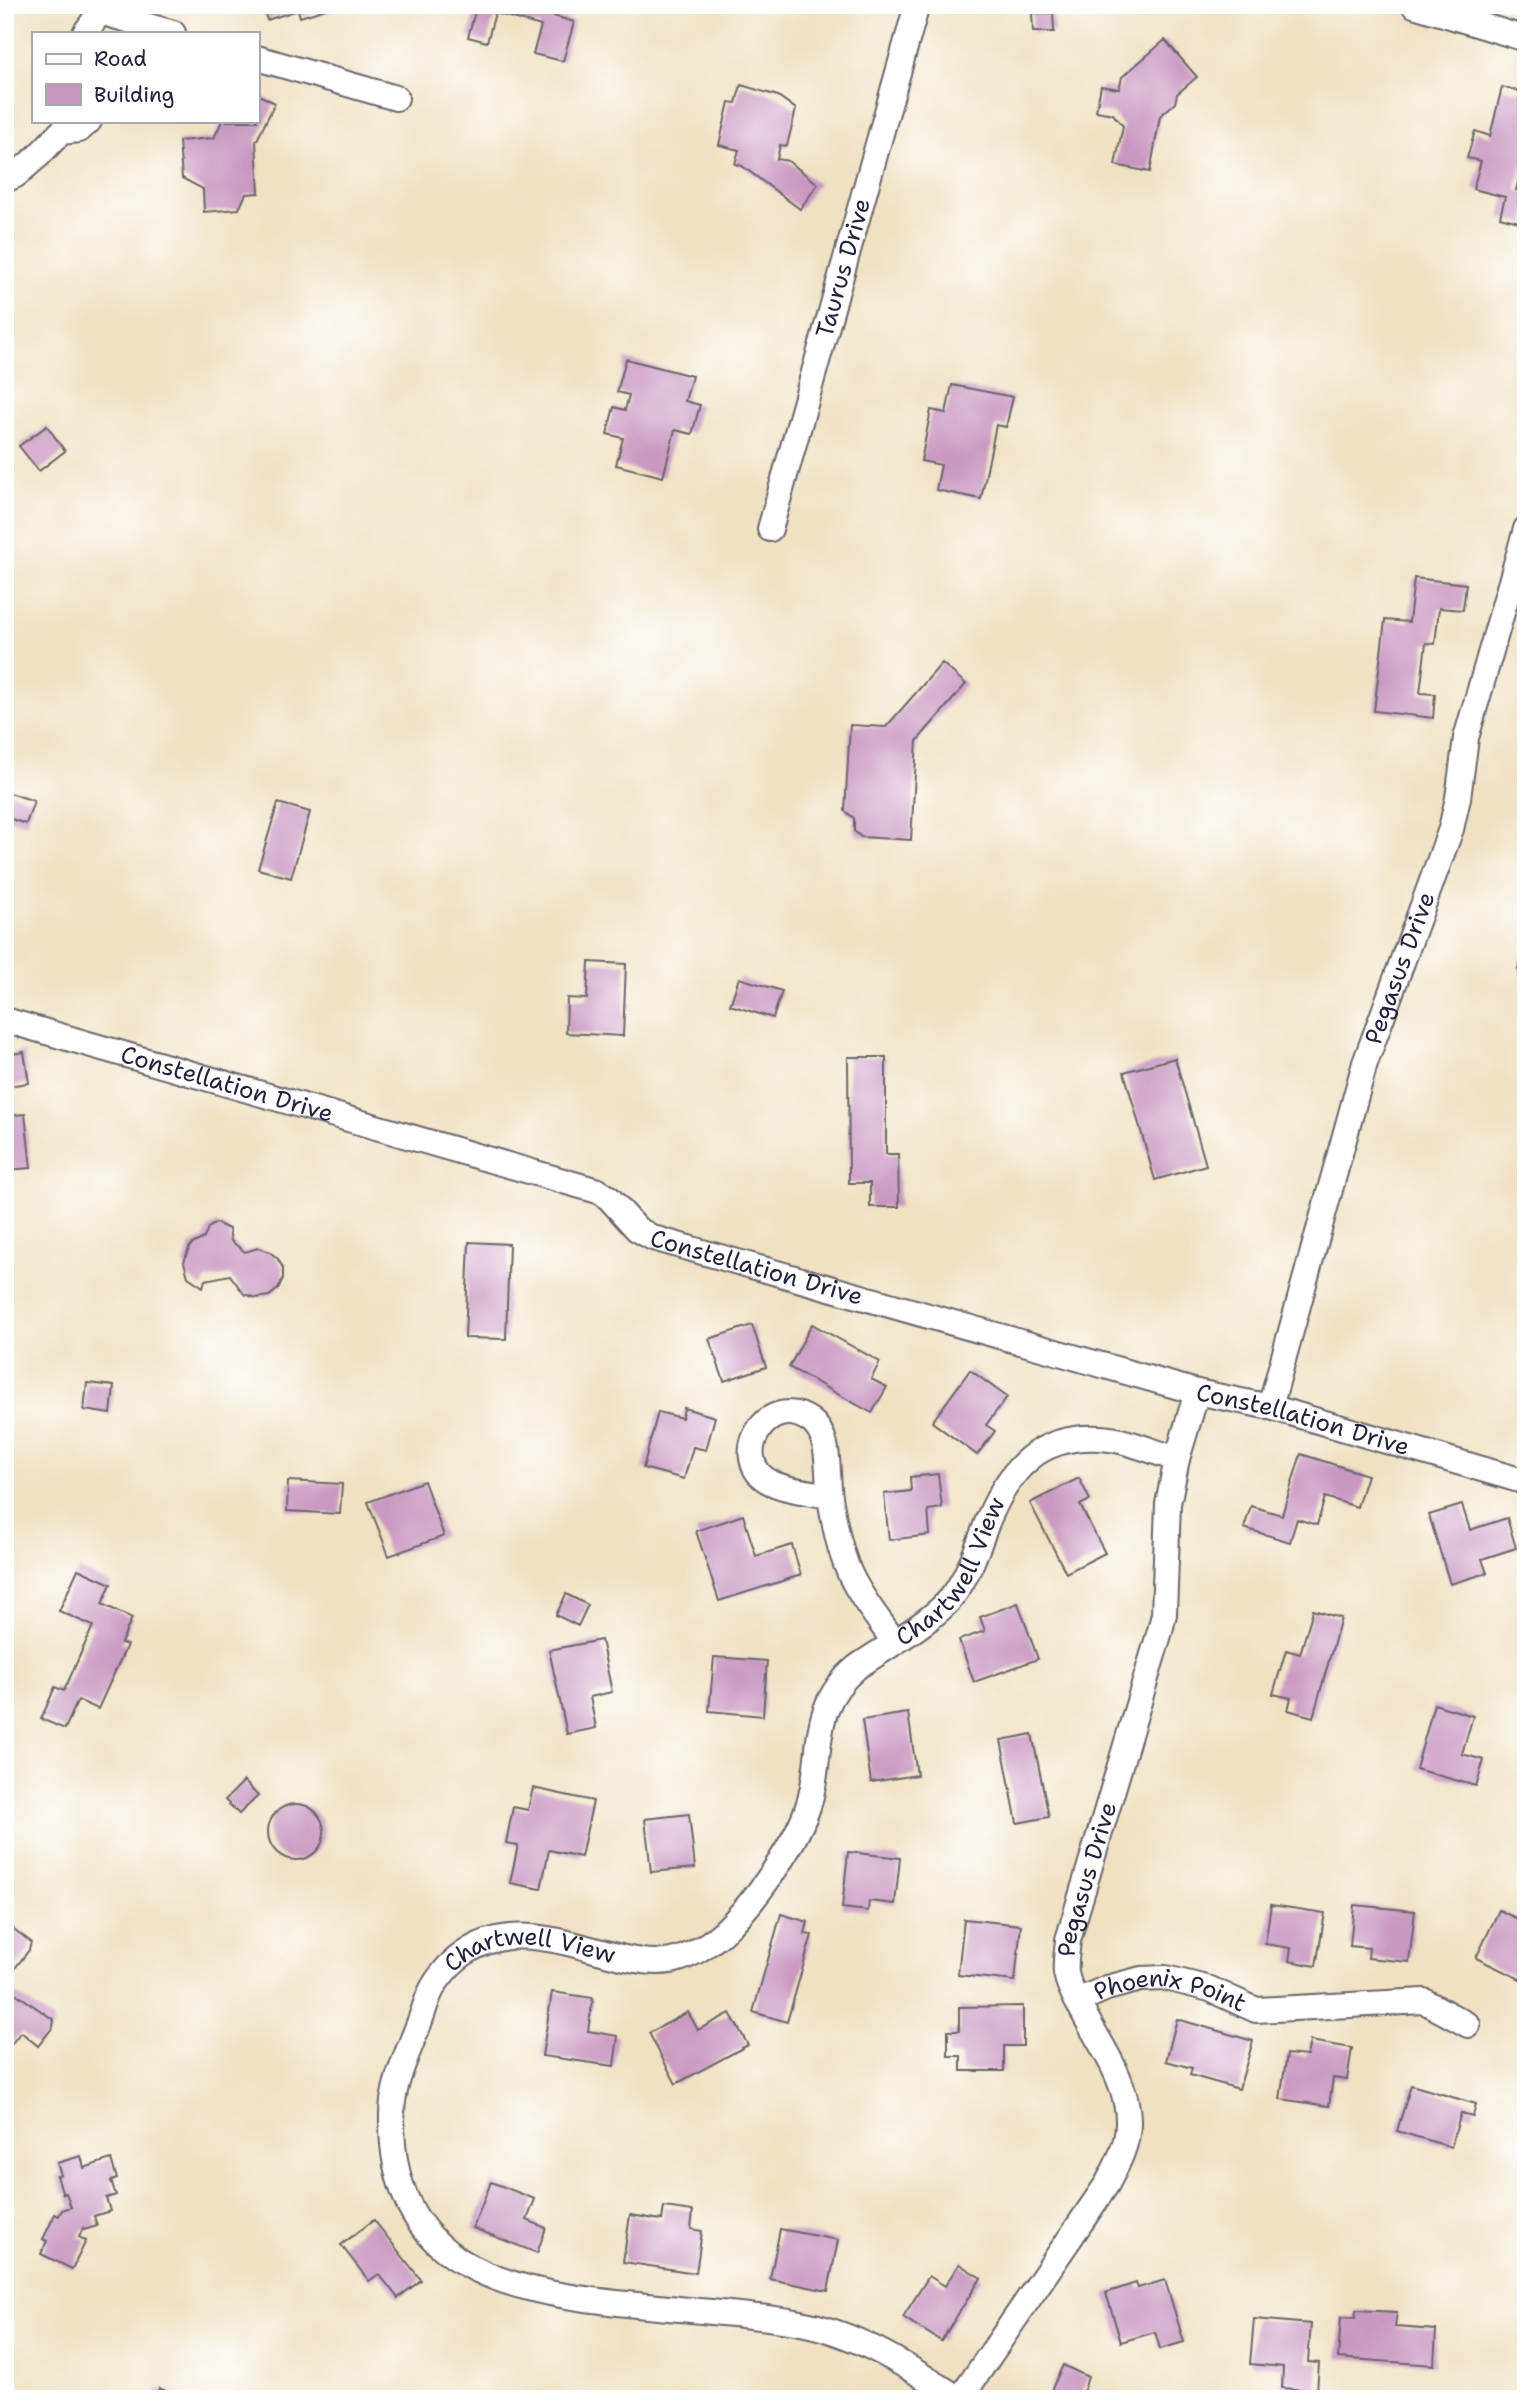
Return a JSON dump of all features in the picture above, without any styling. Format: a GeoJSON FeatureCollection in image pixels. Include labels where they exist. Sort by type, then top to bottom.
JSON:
{"type":"FeatureCollection","features":[{"type":"Feature","properties":{"kind":"street","name":"Taurus Drive"},"geometry":{"type":"LineString","coordinates":[[770,529],[917,5]]}},
{"type":"Feature","properties":{"kind":"street"},"geometry":{"type":"LineString","coordinates":[[1414,5],[1526,39]]}},
{"type":"Feature","properties":{"kind":"street"},"geometry":{"type":"LineString","coordinates":[[86,32],[101,9]]}},
{"type":"Feature","properties":{"kind":"street"},"geometry":{"type":"LineString","coordinates":[[101,9],[114,32]]}},
{"type":"Feature","properties":{"kind":"street"},"geometry":{"type":"LineString","coordinates":[[101,9],[170,32]]}},
{"type":"Feature","properties":{"kind":"street"},"geometry":{"type":"LineString","coordinates":[[259,59],[396,98]]}},
{"type":"Feature","properties":{"kind":"street"},"geometry":{"type":"LineString","coordinates":[[5,180],[16,175],[38,156],[61,127],[79,130],[88,122]]}},
{"type":"Feature","properties":{"kind":"street","name":"Pegasus Drive"},"geometry":{"type":"LineString","coordinates":[[1270,1407],[1365,1063],[1451,829],[1469,726],[1526,529]]}},
{"type":"Feature","properties":{"kind":"street","name":"Constellation Drive"},"geometry":{"type":"LineString","coordinates":[[5,1020],[598,1191],[609,1198],[637,1229],[653,1238],[1197,1392],[1270,1407],[1526,1482]]}},
{"type":"Feature","properties":{"kind":"street","name":"Pegasus Drive"},"geometry":{"type":"LineString","coordinates":[[960,2399],[1107,2185],[1125,2141],[1127,2109],[1123,2089],[1066,1975],[1068,1940],[1160,1631],[1164,1605],[1165,1523],[1177,1459],[1197,1392]]}},
{"type":"Feature","properties":{"kind":"street","name":"Chartwell View"},"geometry":{"type":"LineString","coordinates":[[960,2399],[891,2356],[831,2331],[796,2322],[561,2296],[511,2285],[482,2274],[454,2258],[430,2236],[413,2213],[400,2187],[393,2160],[392,2108],[396,2086],[433,1985],[449,1966],[469,1951],[490,1941],[513,1935],[534,1936],[648,1961],[669,1961],[689,1956],[706,1946],[741,1913],[792,1843],[803,1822],[811,1797],[820,1728],[834,1691],[845,1676],[934,1615],[951,1598],[964,1578],[1006,1483],[1022,1464],[1042,1449],[1061,1442],[1102,1438],[1177,1459]]}},
{"type":"Feature","properties":{"kind":"street"},"geometry":{"type":"LineString","coordinates":[[830,1496],[844,1559],[852,1577],[894,1642]]}},
{"type":"Feature","properties":{"kind":"street","name":"Phoenix Point"},"geometry":{"type":"LineString","coordinates":[[1077,2001],[1107,1988],[1141,1979],[1166,1978],[1210,1989],[1256,2010],[1424,2001],[1468,2025]]}},
{"type":"Feature","properties":{"kind":"building"},"geometry":{"type":"Polygon","coordinates":[[[262,5],[336,6],[300,17],[298,10],[267,20],[262,5]]]}},
{"type":"Feature","properties":{"kind":"building"},"geometry":{"type":"Polygon","coordinates":[[[470,5],[557,5],[554,16],[574,22],[563,61],[533,54],[541,26],[495,13],[487,42],[468,37],[476,8],[470,5]]]}},
{"type":"Feature","properties":{"kind":"building"},"geometry":{"type":"Polygon","coordinates":[[[1032,13],[1053,13],[1054,32],[1033,32],[1032,13]]]}},
{"type":"Feature","properties":{"kind":"building"},"geometry":{"type":"Polygon","coordinates":[[[1165,40],[1197,77],[1177,94],[1175,103],[1160,116],[1150,172],[1115,165],[1123,126],[1113,114],[1096,111],[1101,86],[1119,89],[1122,77],[1165,40]]]}},
{"type":"Feature","properties":{"kind":"building"},"geometry":{"type":"Polygon","coordinates":[[[741,85],[778,96],[796,109],[787,146],[780,145],[777,159],[788,161],[818,184],[800,209],[742,166],[735,164],[739,150],[719,145],[729,102],[736,103],[741,85]]]}},
{"type":"Feature","properties":{"kind":"building"},"geometry":{"type":"Polygon","coordinates":[[[1502,87],[1526,93],[1526,153],[1516,190],[1526,193],[1526,224],[1500,217],[1505,197],[1473,189],[1481,161],[1467,158],[1475,131],[1490,136],[1502,87]]]}},
{"type":"Feature","properties":{"kind":"building"},"geometry":{"type":"Polygon","coordinates":[[[259,95],[275,103],[256,142],[259,193],[246,194],[239,209],[204,212],[203,189],[182,178],[179,141],[214,138],[222,122],[259,122],[259,95]]]}},
{"type":"Feature","properties":{"kind":"building"},"geometry":{"type":"Polygon","coordinates":[[[626,359],[692,376],[685,401],[700,405],[692,434],[675,430],[663,477],[616,465],[623,438],[607,434],[614,407],[625,410],[629,395],[617,392],[626,359]]]}},
{"type":"Feature","properties":{"kind":"building"},"geometry":{"type":"Polygon","coordinates":[[[952,385],[1013,397],[1006,427],[996,425],[981,499],[936,490],[941,465],[921,461],[931,410],[946,413],[952,385]]]}},
{"type":"Feature","properties":{"kind":"building"},"geometry":{"type":"Polygon","coordinates":[[[47,426],[65,451],[39,471],[19,446],[47,426]]]}},
{"type":"Feature","properties":{"kind":"building"},"geometry":{"type":"Polygon","coordinates":[[[1414,578],[1466,584],[1463,610],[1439,608],[1435,644],[1426,643],[1420,693],[1435,694],[1433,718],[1374,711],[1385,620],[1409,622],[1414,578]]]}},
{"type":"Feature","properties":{"kind":"building"},"geometry":{"type":"Polygon","coordinates":[[[942,663],[966,684],[917,741],[911,840],[861,837],[854,831],[854,818],[845,811],[850,725],[886,727],[942,663]]]}},
{"type":"Feature","properties":{"kind":"building"},"geometry":{"type":"Polygon","coordinates":[[[10,793],[34,801],[26,824],[5,817],[10,793]]]}},
{"type":"Feature","properties":{"kind":"building"},"geometry":{"type":"Polygon","coordinates":[[[278,803],[310,812],[291,878],[258,869],[278,803]]]}},
{"type":"Feature","properties":{"kind":"building"},"geometry":{"type":"Polygon","coordinates":[[[1526,949],[1526,972],[1518,969],[1526,949]]]}},
{"type":"Feature","properties":{"kind":"building"},"geometry":{"type":"Polygon","coordinates":[[[589,962],[626,964],[623,1036],[566,1033],[567,998],[587,999],[589,962]]]}},
{"type":"Feature","properties":{"kind":"building"},"geometry":{"type":"Polygon","coordinates":[[[739,978],[782,991],[773,1018],[730,1005],[739,978]]]}},
{"type":"Feature","properties":{"kind":"building"},"geometry":{"type":"Polygon","coordinates":[[[24,1052],[29,1083],[7,1086],[5,1055],[24,1052]]]}},
{"type":"Feature","properties":{"kind":"building"},"geometry":{"type":"Polygon","coordinates":[[[848,1057],[886,1057],[886,1154],[898,1154],[899,1207],[870,1207],[870,1183],[849,1183],[848,1057]]]}},
{"type":"Feature","properties":{"kind":"building"},"geometry":{"type":"Polygon","coordinates":[[[1175,1058],[1206,1165],[1155,1180],[1124,1072],[1175,1058]]]}},
{"type":"Feature","properties":{"kind":"building"},"geometry":{"type":"Polygon","coordinates":[[[25,1114],[31,1168],[5,1170],[5,1116],[25,1114]]]}},
{"type":"Feature","properties":{"kind":"building"},"geometry":{"type":"Polygon","coordinates":[[[216,1223],[229,1229],[231,1241],[245,1252],[258,1248],[270,1252],[278,1259],[283,1268],[283,1278],[278,1289],[269,1296],[256,1298],[244,1294],[230,1275],[205,1280],[203,1287],[188,1277],[184,1262],[189,1248],[204,1238],[208,1228],[216,1223]]]}},
{"type":"Feature","properties":{"kind":"building"},"geometry":{"type":"Polygon","coordinates":[[[469,1242],[509,1244],[506,1339],[465,1338],[469,1242]]]}},
{"type":"Feature","properties":{"kind":"building"},"geometry":{"type":"Polygon","coordinates":[[[812,1324],[880,1362],[871,1379],[887,1387],[872,1413],[789,1367],[812,1324]]]}},
{"type":"Feature","properties":{"kind":"building"},"geometry":{"type":"Polygon","coordinates":[[[752,1325],[766,1367],[724,1381],[709,1339],[752,1325]]]}},
{"type":"Feature","properties":{"kind":"building"},"geometry":{"type":"Polygon","coordinates":[[[970,1370],[1007,1397],[986,1425],[995,1431],[977,1455],[932,1422],[970,1370]]]}},
{"type":"Feature","properties":{"kind":"building"},"geometry":{"type":"Polygon","coordinates":[[[87,1383],[114,1386],[111,1414],[84,1410],[87,1383]]]}},
{"type":"Feature","properties":{"kind":"building"},"geometry":{"type":"Polygon","coordinates":[[[684,1408],[715,1417],[706,1450],[693,1447],[684,1479],[643,1468],[658,1412],[682,1418],[684,1408]]]}},
{"type":"Feature","properties":{"kind":"building"},"geometry":{"type":"Polygon","coordinates":[[[1301,1454],[1367,1475],[1357,1507],[1325,1497],[1317,1525],[1297,1519],[1290,1542],[1244,1528],[1251,1506],[1282,1515],[1301,1454]]]}},
{"type":"Feature","properties":{"kind":"building"},"geometry":{"type":"Polygon","coordinates":[[[938,1474],[942,1508],[928,1510],[930,1535],[889,1540],[884,1494],[911,1491],[910,1477],[938,1474]]]}},
{"type":"Feature","properties":{"kind":"building"},"geometry":{"type":"Polygon","coordinates":[[[1079,1478],[1090,1500],[1080,1505],[1105,1553],[1066,1573],[1030,1503],[1079,1478]]]}},
{"type":"Feature","properties":{"kind":"building"},"geometry":{"type":"Polygon","coordinates":[[[288,1481],[342,1484],[340,1514],[287,1511],[288,1481]]]}},
{"type":"Feature","properties":{"kind":"building"},"geometry":{"type":"Polygon","coordinates":[[[424,1481],[444,1536],[389,1556],[368,1502],[424,1481]]]}},
{"type":"Feature","properties":{"kind":"building"},"geometry":{"type":"Polygon","coordinates":[[[1462,1505],[1470,1530],[1507,1518],[1516,1548],[1482,1559],[1487,1573],[1450,1584],[1429,1515],[1462,1505]]]}},
{"type":"Feature","properties":{"kind":"building"},"geometry":{"type":"Polygon","coordinates":[[[743,1515],[756,1556],[792,1545],[801,1575],[719,1601],[696,1531],[743,1515]]]}},
{"type":"Feature","properties":{"kind":"building"},"geometry":{"type":"Polygon","coordinates":[[[78,1569],[111,1584],[102,1604],[132,1618],[121,1643],[127,1645],[98,1709],[78,1700],[65,1729],[41,1719],[55,1687],[64,1691],[93,1626],[59,1611],[78,1569]]]}},
{"type":"Feature","properties":{"kind":"building"},"geometry":{"type":"Polygon","coordinates":[[[566,1594],[588,1605],[578,1626],[556,1615],[566,1594]]]}},
{"type":"Feature","properties":{"kind":"building"},"geometry":{"type":"Polygon","coordinates":[[[1018,1603],[1038,1659],[974,1682],[959,1640],[985,1631],[980,1617],[1018,1603]]]}},
{"type":"Feature","properties":{"kind":"building"},"geometry":{"type":"Polygon","coordinates":[[[1313,1610],[1341,1618],[1313,1717],[1288,1710],[1291,1698],[1273,1694],[1286,1650],[1300,1654],[1313,1610]]]}},
{"type":"Feature","properties":{"kind":"building"},"geometry":{"type":"Polygon","coordinates":[[[601,1640],[612,1692],[590,1697],[596,1728],[567,1734],[549,1650],[601,1640]]]}},
{"type":"Feature","properties":{"kind":"building"},"geometry":{"type":"Polygon","coordinates":[[[714,1657],[767,1661],[763,1716],[709,1711],[714,1657]]]}},
{"type":"Feature","properties":{"kind":"building"},"geometry":{"type":"Polygon","coordinates":[[[1434,1704],[1473,1716],[1462,1754],[1484,1760],[1476,1786],[1416,1769],[1434,1704]]]}},
{"type":"Feature","properties":{"kind":"building"},"geometry":{"type":"Polygon","coordinates":[[[908,1713],[917,1775],[871,1782],[862,1720],[908,1713]]]}},
{"type":"Feature","properties":{"kind":"building"},"geometry":{"type":"Polygon","coordinates":[[[1032,1734],[1049,1817],[1017,1823],[1001,1740],[1032,1734]]]}},
{"type":"Feature","properties":{"kind":"building"},"geometry":{"type":"Polygon","coordinates":[[[244,1781],[258,1796],[239,1814],[225,1800],[244,1781]]]}},
{"type":"Feature","properties":{"kind":"building"},"geometry":{"type":"Polygon","coordinates":[[[533,1788],[593,1801],[581,1857],[549,1850],[541,1889],[510,1883],[518,1845],[506,1843],[513,1807],[528,1810],[533,1788]]]}},
{"type":"Feature","properties":{"kind":"building"},"geometry":{"type":"Polygon","coordinates":[[[296,1804],[307,1806],[316,1812],[322,1821],[322,1843],[316,1852],[307,1858],[296,1860],[285,1858],[276,1852],[270,1843],[268,1832],[270,1821],[276,1812],[285,1806],[296,1804]]]}},
{"type":"Feature","properties":{"kind":"building"},"geometry":{"type":"Polygon","coordinates":[[[689,1814],[695,1868],[651,1872],[645,1819],[689,1814]]]}},
{"type":"Feature","properties":{"kind":"building"},"geometry":{"type":"Polygon","coordinates":[[[848,1852],[900,1858],[895,1904],[869,1901],[868,1911],[842,1908],[848,1852]]]}},
{"type":"Feature","properties":{"kind":"building"},"geometry":{"type":"Polygon","coordinates":[[[1271,1905],[1325,1913],[1316,1966],[1289,1961],[1291,1948],[1265,1944],[1271,1905]]]}},
{"type":"Feature","properties":{"kind":"building"},"geometry":{"type":"Polygon","coordinates":[[[1354,1905],[1415,1911],[1409,1962],[1368,1958],[1369,1948],[1350,1946],[1354,1905]]]}},
{"type":"Feature","properties":{"kind":"building"},"geometry":{"type":"Polygon","coordinates":[[[1499,1910],[1526,1923],[1526,1982],[1476,1958],[1499,1910]]]}},
{"type":"Feature","properties":{"kind":"building"},"geometry":{"type":"Polygon","coordinates":[[[781,1914],[808,1922],[805,1934],[812,1935],[787,2022],[753,2012],[781,1914]]]}},
{"type":"Feature","properties":{"kind":"building"},"geometry":{"type":"Polygon","coordinates":[[[964,1919],[1021,1925],[1015,1981],[958,1975],[964,1919]]]}},
{"type":"Feature","properties":{"kind":"building"},"geometry":{"type":"Polygon","coordinates":[[[7,1924],[31,1942],[29,1950],[5,1981],[5,1926],[7,1924]]]}},
{"type":"Feature","properties":{"kind":"building"},"geometry":{"type":"Polygon","coordinates":[[[5,1986],[54,2020],[53,2027],[38,2046],[21,2032],[5,2052],[5,1986]]]}},
{"type":"Feature","properties":{"kind":"building"},"geometry":{"type":"Polygon","coordinates":[[[552,1992],[593,1998],[588,2031],[618,2036],[614,2066],[542,2056],[552,1992]]]}},
{"type":"Feature","properties":{"kind":"building"},"geometry":{"type":"Polygon","coordinates":[[[1023,2006],[1023,2046],[1004,2046],[1004,2071],[961,2071],[961,2056],[948,2056],[948,2031],[959,2031],[959,2007],[1023,2006]]]}},
{"type":"Feature","properties":{"kind":"building"},"geometry":{"type":"Polygon","coordinates":[[[688,2012],[698,2030],[730,2013],[748,2045],[676,2084],[649,2033],[688,2012]]]}},
{"type":"Feature","properties":{"kind":"building"},"geometry":{"type":"Polygon","coordinates":[[[1177,2019],[1253,2041],[1239,2089],[1190,2075],[1192,2068],[1166,2061],[1177,2019]]]}},
{"type":"Feature","properties":{"kind":"building"},"geometry":{"type":"Polygon","coordinates":[[[1310,2041],[1352,2048],[1347,2080],[1333,2078],[1329,2106],[1280,2099],[1287,2054],[1307,2056],[1310,2041]]]}},
{"type":"Feature","properties":{"kind":"building"},"geometry":{"type":"Polygon","coordinates":[[[1411,2085],[1476,2104],[1473,2116],[1461,2113],[1451,2147],[1397,2131],[1411,2085]]]}},
{"type":"Feature","properties":{"kind":"building"},"geometry":{"type":"Polygon","coordinates":[[[81,2156],[84,2168],[111,2159],[117,2179],[111,2181],[116,2195],[106,2198],[110,2211],[94,2216],[97,2226],[84,2230],[83,2228],[79,2237],[86,2241],[72,2269],[41,2254],[47,2241],[43,2239],[55,2214],[59,2216],[62,2210],[71,2207],[57,2176],[61,2175],[57,2163],[81,2156]]]}},
{"type":"Feature","properties":{"kind":"building"},"geometry":{"type":"Polygon","coordinates":[[[491,2182],[535,2199],[527,2220],[546,2228],[537,2253],[473,2228],[491,2182]]]}},
{"type":"Feature","properties":{"kind":"building"},"geometry":{"type":"Polygon","coordinates":[[[664,2207],[693,2211],[691,2229],[702,2231],[696,2273],[623,2262],[630,2215],[662,2220],[664,2207]]]}},
{"type":"Feature","properties":{"kind":"building"},"geometry":{"type":"Polygon","coordinates":[[[374,2220],[421,2280],[398,2298],[379,2274],[369,2281],[341,2245],[374,2220]]]}},
{"type":"Feature","properties":{"kind":"building"},"geometry":{"type":"Polygon","coordinates":[[[780,2229],[838,2240],[828,2291],[770,2279],[780,2229]]]}},
{"type":"Feature","properties":{"kind":"building"},"geometry":{"type":"Polygon","coordinates":[[[959,2264],[981,2278],[941,2341],[903,2317],[929,2276],[945,2286],[959,2264]]]}},
{"type":"Feature","properties":{"kind":"building"},"geometry":{"type":"Polygon","coordinates":[[[1165,2280],[1184,2342],[1160,2349],[1155,2332],[1121,2342],[1106,2293],[1136,2283],[1138,2288],[1165,2280]]]}},
{"type":"Feature","properties":{"kind":"building"},"geometry":{"type":"Polygon","coordinates":[[[1356,2310],[1397,2312],[1395,2327],[1436,2330],[1434,2365],[1338,2358],[1341,2317],[1355,2318],[1356,2310]]]}},
{"type":"Feature","properties":{"kind":"building"},"geometry":{"type":"Polygon","coordinates":[[[1254,2319],[1311,2324],[1308,2362],[1319,2363],[1317,2391],[1282,2388],[1283,2367],[1250,2364],[1254,2319]]]}},
{"type":"Feature","properties":{"kind":"building"},"geometry":{"type":"Polygon","coordinates":[[[1063,2365],[1088,2377],[1081,2399],[1047,2399],[1063,2365]]]}},
{"type":"Feature","properties":{"kind":"building"},"geometry":{"type":"Polygon","coordinates":[[[159,2388],[184,2399],[155,2399],[159,2388]]]}}]}
